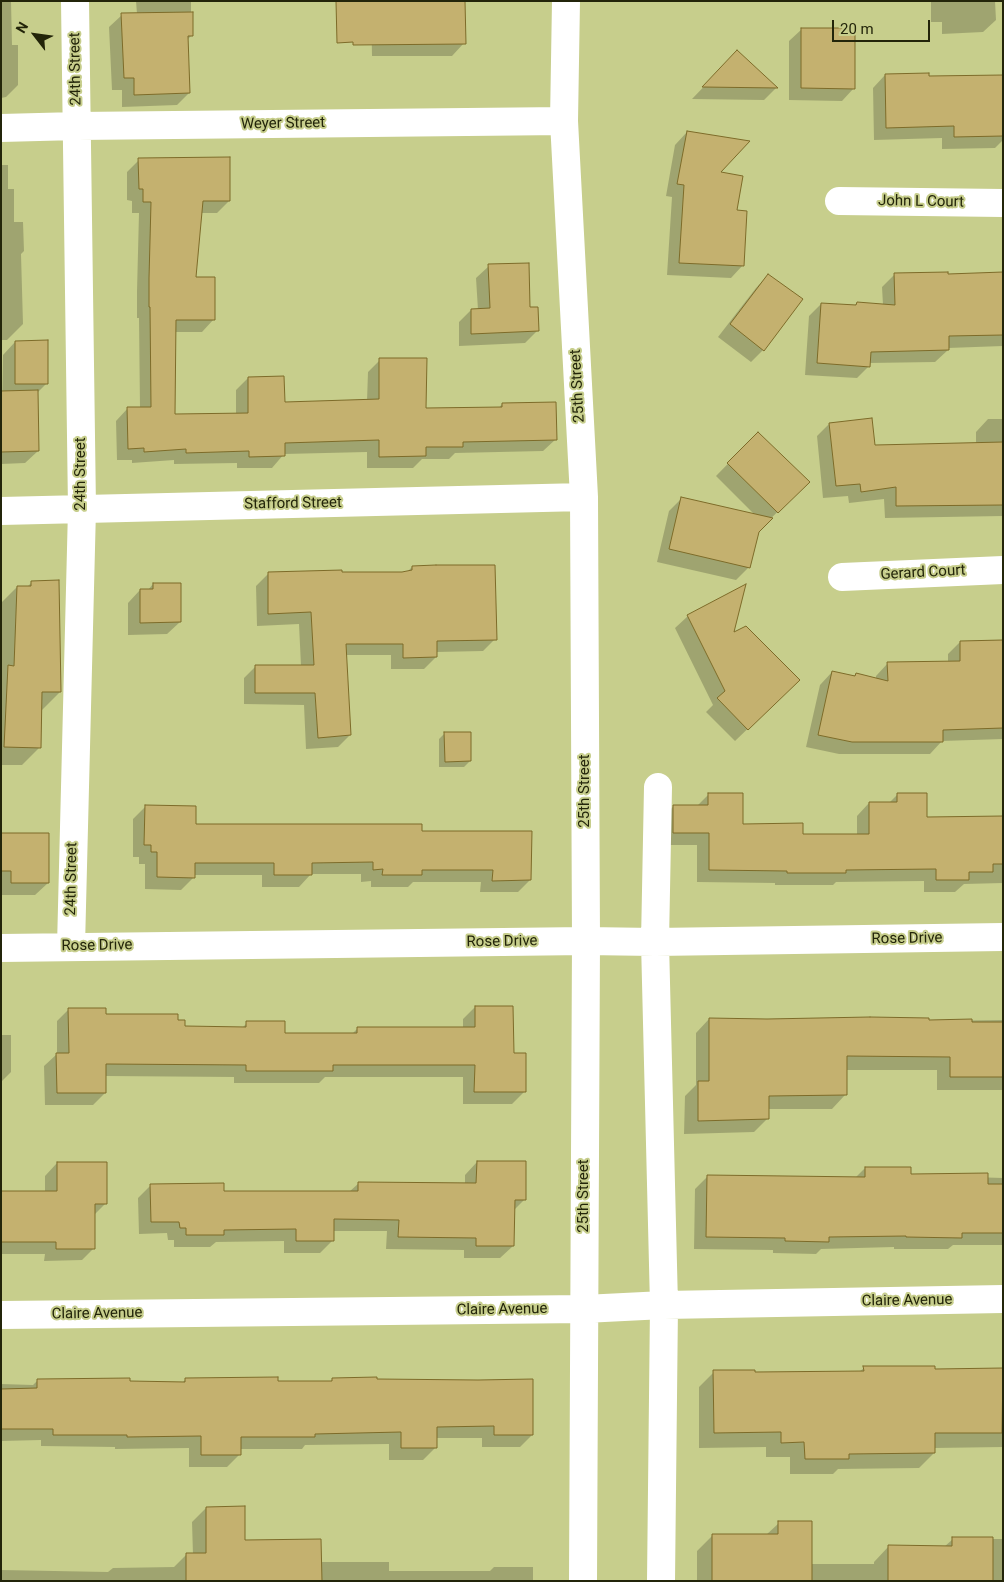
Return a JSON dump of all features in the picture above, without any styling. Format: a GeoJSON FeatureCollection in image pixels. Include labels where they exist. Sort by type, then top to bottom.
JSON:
{"type":"FeatureCollection","features":[{"type":"Feature","properties":{"kind":"street","name":"24th Street"},"geometry":{"type":"LineString","coordinates":[[70,946],[82,509],[75,1]]}},
{"type":"Feature","properties":{"kind":"street","name":"25th Street"},"geometry":{"type":"LineString","coordinates":[[566,1],[564,121],[584,497],[586,941],[583,1581]]}},
{"type":"Feature","properties":{"kind":"street","name":"Weyer Street"},"geometry":{"type":"LineString","coordinates":[[1,128],[564,121]]}},
{"type":"Feature","properties":{"kind":"street","name":"John L Court"},"geometry":{"type":"LineString","coordinates":[[839,201],[1003,203]]}},
{"type":"Feature","properties":{"kind":"street","name":"Stafford Street"},"geometry":{"type":"LineString","coordinates":[[1,511],[584,497]]}},
{"type":"Feature","properties":{"kind":"street","name":"Gerard Court"},"geometry":{"type":"LineString","coordinates":[[842,577],[1003,570]]}},
{"type":"Feature","properties":{"kind":"street"},"geometry":{"type":"LineString","coordinates":[[658,787],[655,942],[664,1305],[662,1581]]}},
{"type":"Feature","properties":{"kind":"street","name":"Rose Drive"},"geometry":{"type":"LineString","coordinates":[[1,948],[1003,937]]}},
{"type":"Feature","properties":{"kind":"street","name":"Claire Avenue"},"geometry":{"type":"LineString","coordinates":[[1,1315],[584,1309],[664,1305],[1003,1299]]}},
{"type":"Feature","properties":{"kind":"building"},"geometry":{"type":"Polygon","coordinates":[[[336,1],[465,1],[466,44],[353,45],[353,42],[337,43],[336,1]]]}},
{"type":"Feature","properties":{"kind":"building"},"geometry":{"type":"Polygon","coordinates":[[[193,12],[193,36],[188,36],[190,93],[134,95],[134,78],[124,78],[121,13],[193,12]]]}},
{"type":"Feature","properties":{"kind":"building"},"geometry":{"type":"Polygon","coordinates":[[[801,28],[855,28],[855,89],[801,88],[801,28]]]}},
{"type":"Feature","properties":{"kind":"building"},"geometry":{"type":"Polygon","coordinates":[[[737,50],[778,88],[702,87],[737,50]]]}},
{"type":"Feature","properties":{"kind":"building"},"geometry":{"type":"Polygon","coordinates":[[[929,73],[929,76],[1003,75],[1003,136],[954,137],[954,126],[886,128],[885,74],[929,73]]]}},
{"type":"Feature","properties":{"kind":"building"},"geometry":{"type":"Polygon","coordinates":[[[687,131],[750,141],[721,172],[743,176],[737,210],[747,211],[744,266],[679,263],[684,185],[677,184],[687,131]]]}},
{"type":"Feature","properties":{"kind":"building"},"geometry":{"type":"Polygon","coordinates":[[[230,157],[230,201],[203,201],[196,277],[215,277],[215,320],[176,320],[175,414],[248,413],[248,377],[284,376],[285,402],[379,399],[379,358],[427,358],[426,408],[502,407],[502,403],[556,402],[557,440],[463,442],[463,447],[426,447],[426,456],[379,457],[379,440],[285,443],[285,456],[249,457],[249,451],[186,453],[186,449],[144,452],[144,448],[128,449],[127,407],[151,407],[149,278],[151,202],[143,202],[143,189],[139,189],[138,158],[230,157]]]}},
{"type":"Feature","properties":{"kind":"building"},"geometry":{"type":"Polygon","coordinates":[[[529,263],[530,307],[538,307],[539,331],[471,334],[471,309],[490,308],[488,264],[529,263]]]}},
{"type":"Feature","properties":{"kind":"building"},"geometry":{"type":"Polygon","coordinates":[[[948,272],[948,274],[1003,272],[1003,335],[949,336],[949,350],[871,352],[870,367],[817,363],[821,303],[856,305],[857,302],[895,305],[894,273],[948,272]]]}},
{"type":"Feature","properties":{"kind":"building"},"geometry":{"type":"Polygon","coordinates":[[[768,274],[803,299],[764,351],[730,324],[768,274]]]}},
{"type":"Feature","properties":{"kind":"building"},"geometry":{"type":"Polygon","coordinates":[[[48,340],[48,384],[15,384],[15,341],[48,340]]]}},
{"type":"Feature","properties":{"kind":"building"},"geometry":{"type":"Polygon","coordinates":[[[38,390],[39,451],[1,452],[1,391],[38,390]]]}},
{"type":"Feature","properties":{"kind":"building"},"geometry":{"type":"Polygon","coordinates":[[[872,418],[875,445],[1003,442],[1003,505],[896,506],[896,487],[861,492],[860,484],[836,486],[829,423],[872,418]]]}},
{"type":"Feature","properties":{"kind":"building"},"geometry":{"type":"Polygon","coordinates":[[[758,432],[810,482],[778,513],[727,463],[758,432]]]}},
{"type":"Feature","properties":{"kind":"building"},"geometry":{"type":"Polygon","coordinates":[[[681,497],[773,518],[759,532],[750,568],[669,549],[681,497]]]}},
{"type":"Feature","properties":{"kind":"building"},"geometry":{"type":"Polygon","coordinates":[[[495,565],[497,640],[437,641],[437,657],[403,658],[403,644],[346,644],[351,735],[318,738],[315,693],[255,693],[255,665],[314,665],[311,612],[268,614],[268,572],[342,570],[342,572],[402,572],[412,570],[412,566],[495,565]]]}},
{"type":"Feature","properties":{"kind":"building"},"geometry":{"type":"Polygon","coordinates":[[[59,580],[61,692],[42,692],[41,748],[4,747],[8,665],[14,666],[17,586],[31,586],[31,581],[59,580]]]}},
{"type":"Feature","properties":{"kind":"building"},"geometry":{"type":"Polygon","coordinates":[[[153,583],[181,583],[181,622],[140,623],[140,589],[153,589],[153,583]]]}},
{"type":"Feature","properties":{"kind":"building"},"geometry":{"type":"Polygon","coordinates":[[[746,584],[734,632],[746,626],[800,680],[748,730],[717,698],[725,691],[687,615],[746,584]]]}},
{"type":"Feature","properties":{"kind":"building"},"geometry":{"type":"Polygon","coordinates":[[[1003,640],[1003,728],[943,730],[943,742],[852,742],[818,735],[832,671],[855,676],[856,673],[888,681],[887,662],[960,661],[960,641],[1003,640]]]}},
{"type":"Feature","properties":{"kind":"building"},"geometry":{"type":"Polygon","coordinates":[[[444,732],[471,732],[471,761],[445,762],[444,732]]]}},
{"type":"Feature","properties":{"kind":"building"},"geometry":{"type":"Polygon","coordinates":[[[708,793],[743,793],[743,824],[803,823],[803,834],[869,834],[869,802],[897,802],[897,793],[927,793],[927,817],[1003,816],[1003,864],[993,864],[993,872],[969,872],[969,880],[936,880],[936,869],[846,870],[846,873],[709,870],[709,833],[673,833],[673,805],[708,805],[708,793]]]}},
{"type":"Feature","properties":{"kind":"building"},"geometry":{"type":"Polygon","coordinates":[[[145,805],[196,806],[196,824],[422,824],[422,831],[532,831],[531,880],[492,881],[493,870],[422,870],[422,875],[382,875],[383,869],[373,870],[373,862],[312,863],[312,875],[274,875],[274,863],[195,863],[195,878],[157,877],[157,852],[151,852],[151,845],[144,845],[145,805]]]}},
{"type":"Feature","properties":{"kind":"building"},"geometry":{"type":"Polygon","coordinates":[[[1,833],[49,833],[49,883],[11,883],[11,871],[1,871],[1,833]]]}},
{"type":"Feature","properties":{"kind":"building"},"geometry":{"type":"Polygon","coordinates":[[[475,1006],[513,1006],[514,1053],[526,1053],[526,1092],[474,1092],[475,1065],[333,1065],[333,1071],[246,1071],[246,1065],[106,1064],[106,1093],[57,1093],[56,1053],[69,1053],[68,1008],[106,1008],[106,1014],[178,1014],[178,1020],[185,1020],[185,1026],[246,1027],[246,1021],[285,1021],[285,1033],[357,1033],[357,1027],[475,1027],[475,1006]]]}},
{"type":"Feature","properties":{"kind":"building"},"geometry":{"type":"Polygon","coordinates":[[[709,1018],[929,1018],[929,1020],[972,1019],[972,1022],[1003,1022],[1003,1077],[950,1077],[950,1057],[847,1056],[847,1095],[769,1096],[769,1119],[698,1121],[698,1081],[709,1081],[709,1018]]]}},
{"type":"Feature","properties":{"kind":"building"},"geometry":{"type":"Polygon","coordinates":[[[477,1161],[526,1161],[526,1200],[515,1200],[514,1246],[476,1246],[476,1238],[398,1237],[399,1220],[334,1219],[334,1241],[296,1241],[296,1229],[224,1230],[224,1235],[186,1235],[186,1228],[180,1228],[179,1222],[151,1222],[150,1184],[224,1183],[224,1191],[358,1191],[358,1182],[476,1183],[477,1161]]]}},
{"type":"Feature","properties":{"kind":"building"},"geometry":{"type":"Polygon","coordinates":[[[57,1162],[107,1162],[107,1204],[95,1204],[95,1249],[56,1249],[56,1242],[1,1242],[1,1191],[57,1191],[57,1162]]]}},
{"type":"Feature","properties":{"kind":"building"},"geometry":{"type":"Polygon","coordinates":[[[865,1167],[911,1167],[911,1174],[988,1173],[988,1184],[1003,1184],[1003,1233],[962,1233],[962,1238],[906,1236],[829,1237],[829,1242],[785,1241],[785,1238],[706,1237],[707,1175],[865,1177],[865,1167]]]}},
{"type":"Feature","properties":{"kind":"building"},"geometry":{"type":"Polygon","coordinates":[[[863,1366],[935,1366],[935,1369],[1003,1368],[1002,1433],[935,1433],[935,1453],[849,1454],[849,1459],[805,1459],[804,1442],[781,1443],[781,1432],[714,1433],[713,1370],[755,1370],[755,1372],[864,1371],[863,1366]]]}},
{"type":"Feature","properties":{"kind":"building"},"geometry":{"type":"Polygon","coordinates":[[[278,1377],[278,1381],[332,1381],[332,1378],[377,1377],[377,1379],[533,1379],[533,1435],[494,1435],[494,1426],[437,1427],[437,1448],[401,1448],[401,1432],[315,1434],[315,1437],[241,1437],[241,1455],[201,1455],[201,1436],[53,1435],[53,1429],[1,1429],[1,1389],[37,1388],[37,1379],[130,1378],[130,1381],[185,1382],[185,1378],[278,1377]]]}},
{"type":"Feature","properties":{"kind":"building"},"geometry":{"type":"Polygon","coordinates":[[[245,1506],[245,1540],[321,1539],[322,1581],[186,1581],[186,1553],[206,1553],[206,1507],[245,1506]]]}},
{"type":"Feature","properties":{"kind":"building"},"geometry":{"type":"Polygon","coordinates":[[[778,1521],[812,1521],[812,1581],[712,1581],[712,1534],[778,1534],[778,1521]]]}},
{"type":"Feature","properties":{"kind":"building"},"geometry":{"type":"Polygon","coordinates":[[[952,1537],[993,1537],[993,1581],[888,1581],[888,1545],[952,1546],[952,1537]]]}}]}
